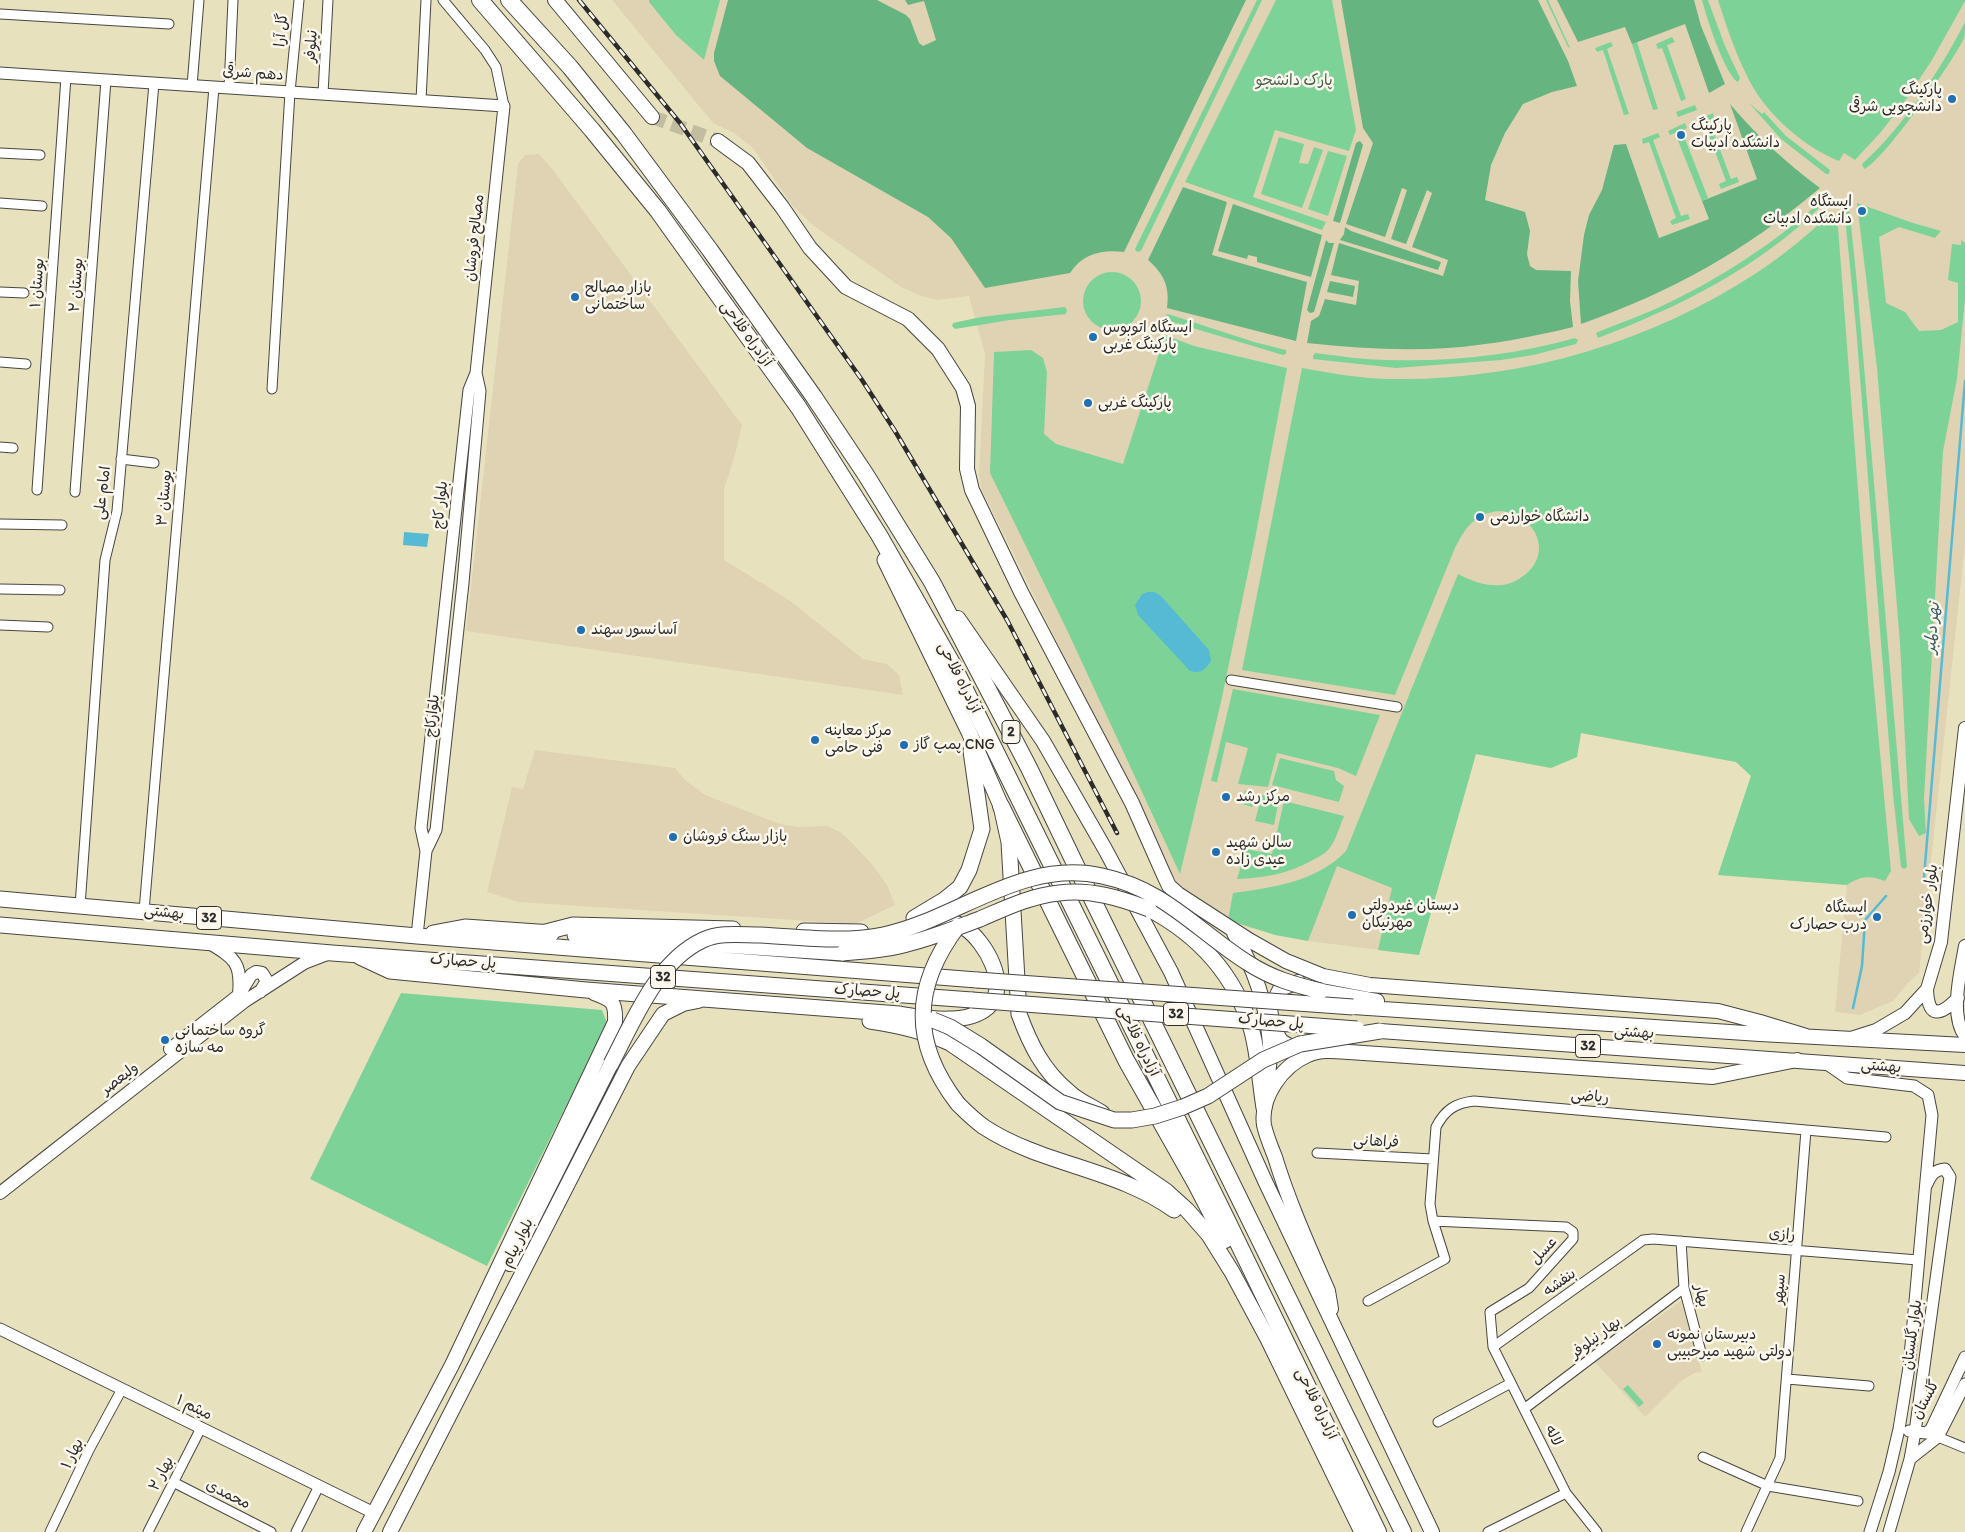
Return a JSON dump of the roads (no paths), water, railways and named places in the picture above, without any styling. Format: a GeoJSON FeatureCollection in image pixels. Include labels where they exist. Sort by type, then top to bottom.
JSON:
{"type":"FeatureCollection","features":[{"type":"Feature","properties":{"kind":"highway","name":"آزادراه فلاحی"},"geometry":{"type":"LineString","coordinates":[[480,0],[592,130],[658,211],[799,408],[904,577],[953,665],[1222,1209],[1378,1532]]}},
{"type":"Feature","properties":{"kind":"highway","name":"آزادراه فلاحی"},"geometry":{"type":"LineString","coordinates":[[509,0],[570,67],[624,134],[710,250],[820,404],[932,582],[1029,768],[1403,1532]]}},
{"type":"Feature","properties":{"kind":"highway"},"geometry":{"type":"LineString","coordinates":[[853,494],[969,732],[1001,806],[1126,1060],[1196,1184],[1264,1317],[1299,1369]]}},
{"type":"Feature","properties":{"kind":"highway"},"geometry":{"type":"LineString","coordinates":[[542,932],[573,925],[868,932],[892,927],[917,917],[944,900],[960,887],[969,870],[982,829],[969,732]]}},
{"type":"Feature","properties":{"kind":"highway"},"geometry":{"type":"LineString","coordinates":[[1001,806],[1009,842],[1019,1014],[1034,1052],[1050,1074],[1070,1093],[1114,1120]]}},
{"type":"Feature","properties":{"kind":"highway"},"geometry":{"type":"LineString","coordinates":[[611,1064],[641,1005],[658,981],[685,952],[704,940],[727,934],[827,939],[868,937],[914,926],[991,893],[1036,877],[1066,873],[1100,875],[1141,888],[1166,902],[1254,966],[1282,981],[1322,983]]}},
{"type":"Feature","properties":{"kind":"highway"},"geometry":{"type":"LineString","coordinates":[[417,936],[465,927],[843,953],[881,950],[908,944],[1034,897],[1060,892],[1101,894],[1149,909],[1171,922],[1212,956],[1226,974],[1238,995],[1251,1029],[1264,1108]]}},
{"type":"Feature","properties":{"kind":"highway"},"geometry":{"type":"LineString","coordinates":[[991,893],[961,922],[950,938],[934,967],[926,989],[923,1006],[923,1030],[930,1056],[940,1080],[958,1104],[984,1127],[1015,1143],[1135,1187],[1159,1198],[1209,1235]]}},
{"type":"Feature","properties":{"kind":"highway","name":"بهشتی"},"geometry":{"type":"LineString","coordinates":[[0,899],[417,936]]}},
{"type":"Feature","properties":{"kind":"highway"},"geometry":{"type":"LineString","coordinates":[[917,917],[942,919],[964,926],[977,937],[986,950],[997,977],[994,997],[989,1006],[978,1013],[965,1017],[933,1020]]}},
{"type":"Feature","properties":{"kind":"highway","name":"بهشتی"},"geometry":{"type":"LineString","coordinates":[[0,924],[354,954]]}},
{"type":"Feature","properties":{"kind":"highway","name":"پل حصارک"},"geometry":{"type":"LineString","coordinates":[[417,936],[977,980],[1353,1007]]}},
{"type":"Feature","properties":{"kind":"highway"},"geometry":{"type":"LineString","coordinates":[[354,954],[390,971],[586,990],[899,1014],[933,1020],[950,1027],[981,1046],[1060,1102],[1114,1120],[1132,1120],[1155,1116],[1183,1107],[1208,1096],[1263,1060],[1300,1044],[1380,1031]]}},
{"type":"Feature","properties":{"kind":"highway","name":"پل حصارک"},"geometry":{"type":"LineString","coordinates":[[354,954],[1257,1020],[1380,1031]]}},
{"type":"Feature","properties":{"kind":"highway"},"geometry":{"type":"LineString","coordinates":[[841,1009],[864,1020],[903,1025],[931,1034],[950,1043],[1166,1191],[1187,1210],[1209,1235],[1232,1272],[1268,1339],[1362,1532]]}},
{"type":"Feature","properties":{"kind":"main road"},"geometry":{"type":"LineString","coordinates":[[555,0],[652,117]]}},
{"type":"Feature","properties":{"kind":"main road"},"geometry":{"type":"LineString","coordinates":[[718,141],[748,163],[782,207],[810,248],[846,287],[908,319],[938,349],[963,388],[968,406],[967,469],[972,490],[1021,592],[1132,803],[1169,886],[1178,894],[1231,929],[1322,983],[1718,1011],[1806,1036]]}},
{"type":"Feature","properties":{"kind":"main road"},"geometry":{"type":"LineString","coordinates":[[932,582],[1043,740],[1172,972],[1266,1181],[1432,1532]]}},
{"type":"Feature","properties":{"kind":"main road","name":"بلوار خوارزمی"},"geometry":{"type":"LineString","coordinates":[[1848,1039],[1876,1030],[1905,1013],[1927,989],[1941,942],[1965,728]]}},
{"type":"Feature","properties":{"kind":"main road"},"geometry":{"type":"LineString","coordinates":[[1231,929],[1247,958],[1265,1010],[1270,1045],[1264,1125],[1281,1178],[1328,1291],[1334,1325]]}},
{"type":"Feature","properties":{"kind":"main road"},"geometry":{"type":"LineString","coordinates":[[208,942],[230,955],[238,964],[240,971],[239,995]]}},
{"type":"Feature","properties":{"kind":"main road"},"geometry":{"type":"LineString","coordinates":[[1965,946],[1958,1015],[1965,1036]]}},
{"type":"Feature","properties":{"kind":"main road","name":"ولیعصر"},"geometry":{"type":"LineString","coordinates":[[0,1193],[260,992],[304,963],[332,952]]}},
{"type":"Feature","properties":{"kind":"main road","name":"ولیعصر"},"geometry":{"type":"LineString","coordinates":[[0,1182],[239,995],[251,975],[256,972],[265,975],[267,981],[260,992]]}},
{"type":"Feature","properties":{"kind":"main road"},"geometry":{"type":"LineString","coordinates":[[1308,1055],[1289,1047],[1281,1041],[1273,1027],[1270,1009],[1280,989],[1305,979],[1422,1011]]}},
{"type":"Feature","properties":{"kind":"main road"},"geometry":{"type":"LineString","coordinates":[[1927,989],[1928,1003],[1933,1010],[1939,1012],[1947,1009],[1961,989]]}},
{"type":"Feature","properties":{"kind":"main road"},"geometry":{"type":"LineString","coordinates":[[586,990],[610,999],[614,1005],[615,1022],[628,1037],[639,1038],[649,1034]]}},
{"type":"Feature","properties":{"kind":"main road","name":"بلوار پیام"},"geometry":{"type":"LineString","coordinates":[[390,1532],[628,1066],[663,1014],[671,1008],[683,1004],[706,1000]]}},
{"type":"Feature","properties":{"kind":"main road","name":"بهشتى"},"geometry":{"type":"LineString","coordinates":[[1353,1007],[1806,1036]]}},
{"type":"Feature","properties":{"kind":"main road","name":"بلوار پیام"},"geometry":{"type":"LineString","coordinates":[[364,1532],[452,1365],[615,1022]]}},
{"type":"Feature","properties":{"kind":"main road","name":"بهشتى"},"geometry":{"type":"LineString","coordinates":[[1380,1031],[1797,1060]]}},
{"type":"Feature","properties":{"kind":"main road","name":"بهشتی"},"geometry":{"type":"LineString","coordinates":[[1806,1036],[1965,1045]]}},
{"type":"Feature","properties":{"kind":"main road"},"geometry":{"type":"LineString","coordinates":[[602,1049],[611,1045],[621,1047],[628,1056],[628,1066]]}},
{"type":"Feature","properties":{"kind":"main road"},"geometry":{"type":"LineString","coordinates":[[1264,1108],[1276,1079],[1308,1055],[1326,1051],[1713,1078],[1797,1060]]}},
{"type":"Feature","properties":{"kind":"main road","name":"بهشتی"},"geometry":{"type":"LineString","coordinates":[[1797,1060],[1965,1073]]}},
{"type":"Feature","properties":{"kind":"main road"},"geometry":{"type":"LineString","coordinates":[[452,1365],[481,1322],[611,1064]]}},
{"type":"Feature","properties":{"kind":"street"},"geometry":{"type":"LineString","coordinates":[[192,86],[199,0]]}},
{"type":"Feature","properties":{"kind":"street"},"geometry":{"type":"LineString","coordinates":[[229,88],[233,0]]}},
{"type":"Feature","properties":{"kind":"street","name":"گل آرا"},"geometry":{"type":"LineString","coordinates":[[272,390],[290,92],[298,0]]}},
{"type":"Feature","properties":{"kind":"street","name":"نیلوفر"},"geometry":{"type":"LineString","coordinates":[[323,94],[328,0]]}},
{"type":"Feature","properties":{"kind":"street"},"geometry":{"type":"LineString","coordinates":[[421,100],[426,0]]}},
{"type":"Feature","properties":{"kind":"street"},"geometry":{"type":"LineString","coordinates":[[443,0],[485,50],[496,67],[504,106]]}},
{"type":"Feature","properties":{"kind":"street"},"geometry":{"type":"LineString","coordinates":[[0,14],[169,24]]}},
{"type":"Feature","properties":{"kind":"street","name":"دهم شرقی"},"geometry":{"type":"LineString","coordinates":[[0,73],[504,106]]}},
{"type":"Feature","properties":{"kind":"street","name":"بوستان ۱"},"geometry":{"type":"LineString","coordinates":[[37,490],[66,77]]}},
{"type":"Feature","properties":{"kind":"street","name":"بوستان ۲"},"geometry":{"type":"LineString","coordinates":[[75,492],[106,80]]}},
{"type":"Feature","properties":{"kind":"street","name":"امام علی"},"geometry":{"type":"LineString","coordinates":[[80,906],[104,560],[117,511],[154,83]]}},
{"type":"Feature","properties":{"kind":"street","name":"بوستان ۳"},"geometry":{"type":"LineString","coordinates":[[144,911],[214,87]]}},
{"type":"Feature","properties":{"kind":"street","name":"مصالح فروشان"},"geometry":{"type":"LineString","coordinates":[[476,373],[504,106]]}},
{"type":"Feature","properties":{"kind":"street"},"geometry":{"type":"LineString","coordinates":[[0,153],[40,155]]}},
{"type":"Feature","properties":{"kind":"street"},"geometry":{"type":"LineString","coordinates":[[0,203],[42,206]]}},
{"type":"Feature","properties":{"kind":"street"},"geometry":{"type":"LineString","coordinates":[[0,292],[24,293]]}},
{"type":"Feature","properties":{"kind":"street"},"geometry":{"type":"LineString","coordinates":[[0,362],[26,364]]}},
{"type":"Feature","properties":{"kind":"street","name":"بلوار کاج"},"geometry":{"type":"LineString","coordinates":[[463,583],[480,391],[476,373]]}},
{"type":"Feature","properties":{"kind":"street","name":"بلوار کاج"},"geometry":{"type":"LineString","coordinates":[[426,851],[421,828],[432,713],[469,390],[476,373]]}},
{"type":"Feature","properties":{"kind":"street"},"geometry":{"type":"LineString","coordinates":[[0,447],[14,448]]}},
{"type":"Feature","properties":{"kind":"street"},"geometry":{"type":"LineString","coordinates":[[121,459],[154,463]]}},
{"type":"Feature","properties":{"kind":"street"},"geometry":{"type":"LineString","coordinates":[[0,524],[62,525]]}},
{"type":"Feature","properties":{"kind":"street","name":"بلوارکاج"},"geometry":{"type":"LineString","coordinates":[[426,851],[436,830],[463,583]]}},
{"type":"Feature","properties":{"kind":"street"},"geometry":{"type":"LineString","coordinates":[[0,589],[60,590]]}},
{"type":"Feature","properties":{"kind":"street"},"geometry":{"type":"LineString","coordinates":[[0,625],[48,627]]}},
{"type":"Feature","properties":{"kind":"street"},"geometry":{"type":"LineString","coordinates":[[1230,680],[1397,707]]}},
{"type":"Feature","properties":{"kind":"street"},"geometry":{"type":"LineString","coordinates":[[417,936],[426,851]]}},
{"type":"Feature","properties":{"kind":"street","name":"بلوار گلستان"},"geometry":{"type":"LineString","coordinates":[[1824,1062],[1847,1078],[1914,1086],[1928,1095],[1932,1115],[1909,1366],[1899,1430],[1884,1493],[1870,1532]]}},
{"type":"Feature","properties":{"kind":"street","name":"ریاضی"},"geometry":{"type":"LineString","coordinates":[[1368,1301],[1445,1259],[1433,1221],[1430,1204],[1436,1127],[1442,1116],[1462,1102],[1474,1101],[1886,1137]]}},
{"type":"Feature","properties":{"kind":"street","name":"سپهر"},"geometry":{"type":"LineString","coordinates":[[1746,1532],[1780,1458],[1798,1250],[1806,1130]]}},
{"type":"Feature","properties":{"kind":"street","name":"فراهانی"},"geometry":{"type":"LineString","coordinates":[[1317,1152],[1433,1159]]}},
{"type":"Feature","properties":{"kind":"street","name":"بلوار گلستان"},"geometry":{"type":"LineString","coordinates":[[1889,1532],[1910,1458],[1915,1432],[1950,1177],[1944,1169],[1938,1170],[1932,1174],[1925,1187]]}},
{"type":"Feature","properties":{"kind":"street","name":"عسل"},"geometry":{"type":"LineString","coordinates":[[1433,1221],[1566,1227],[1573,1232],[1573,1240],[1528,1288],[1490,1312],[1493,1348]]}},
{"type":"Feature","properties":{"kind":"street","name":"رازی"},"geometry":{"type":"LineString","coordinates":[[1643,1240],[1681,1241],[1918,1260]]}},
{"type":"Feature","properties":{"kind":"street","name":"بنفشه"},"geometry":{"type":"LineString","coordinates":[[1493,1348],[1643,1240]]}},
{"type":"Feature","properties":{"kind":"street","name":"بهار"},"geometry":{"type":"LineString","coordinates":[[1681,1241],[1684,1288],[1702,1356]]}},
{"type":"Feature","properties":{"kind":"street","name":"بهار نیلوفر"},"geometry":{"type":"LineString","coordinates":[[1524,1409],[1684,1288]]}},
{"type":"Feature","properties":{"kind":"street","name":"میثم ۱"},"geometry":{"type":"LineString","coordinates":[[0,1329],[374,1513]]}},
{"type":"Feature","properties":{"kind":"street","name":"لاله"},"geometry":{"type":"LineString","coordinates":[[1493,1348],[1566,1493],[1597,1532]]}},
{"type":"Feature","properties":{"kind":"street","name":"گلستان"},"geometry":{"type":"LineString","coordinates":[[1899,1430],[1926,1433],[1931,1429],[1965,1357]]}},
{"type":"Feature","properties":{"kind":"street"},"geometry":{"type":"LineString","coordinates":[[1787,1379],[1869,1386]]}},
{"type":"Feature","properties":{"kind":"street"},"geometry":{"type":"LineString","coordinates":[[1438,1422],[1511,1383]]}},
{"type":"Feature","properties":{"kind":"street","name":"گلستان"},"geometry":{"type":"LineString","coordinates":[[1910,1458],[1938,1437],[1965,1384]]}},
{"type":"Feature","properties":{"kind":"street","name":"بهار ۱"},"geometry":{"type":"LineString","coordinates":[[50,1532],[122,1389]]}},
{"type":"Feature","properties":{"kind":"street","name":"بهار ۲"},"geometry":{"type":"LineString","coordinates":[[148,1532],[201,1428]]}},
{"type":"Feature","properties":{"kind":"street"},"geometry":{"type":"LineString","coordinates":[[1938,1437],[1965,1448]]}},
{"type":"Feature","properties":{"kind":"street"},"geometry":{"type":"LineString","coordinates":[[1703,1457],[1768,1486],[1858,1501]]}},
{"type":"Feature","properties":{"kind":"street","name":"محمدی"},"geometry":{"type":"LineString","coordinates":[[173,1482],[271,1532]]}},
{"type":"Feature","properties":{"kind":"street"},"geometry":{"type":"LineString","coordinates":[[296,1532],[320,1486]]}},
{"type":"Feature","properties":{"kind":"street"},"geometry":{"type":"LineString","coordinates":[[1488,1532],[1566,1493]]}},
{"type":"Feature","properties":{"kind":"water"},"geometry":{"type":"Polygon","coordinates":[[[404,532],[429,534],[427,547],[403,545],[404,532]]]}},
{"type":"Feature","properties":{"kind":"water"},"geometry":{"type":"Polygon","coordinates":[[[1148,592],[1160,595],[1209,650],[1211,661],[1205,669],[1200,672],[1190,671],[1138,615],[1135,605],[1142,594],[1148,592]]]}},
{"type":"Feature","properties":{"kind":"waterway","name":"نهر دلمبر"},"geometry":{"type":"LineString","coordinates":[[1924,877],[1965,381]]}},
{"type":"Feature","properties":{"kind":"waterway"},"geometry":{"type":"LineString","coordinates":[[1853,1008],[1862,966],[1865,920],[1886,896]]}},
{"type":"Feature","properties":{"kind":"tunnel"},"geometry":{"type":"LineString","coordinates":[[652,117],[718,141]]}},
{"type":"Feature","properties":{"kind":"railway"},"geometry":{"type":"LineString","coordinates":[[579,0],[680,123],[862,380],[895,431],[1007,620],[1117,833]]}},
{"type":"Feature","properties":{"kind":"place","name":"پارکینگ دانشجویی شرقی"},"geometry":{"type":"Point","coordinates":[1952,99]}},
{"type":"Feature","properties":{"kind":"place","name":"پارکینگ دانشکده ادبیات"},"geometry":{"type":"Point","coordinates":[1681,135]}},
{"type":"Feature","properties":{"kind":"place","name":"ایستگاه دانشکده ادبیات"},"geometry":{"type":"Point","coordinates":[1862,211]}},
{"type":"Feature","properties":{"kind":"place","name":"بازار مصالح ساختمانی"},"geometry":{"type":"Point","coordinates":[575,297]}},
{"type":"Feature","properties":{"kind":"place","name":"ایستگاه اتوبوس پارکینگ غربی"},"geometry":{"type":"Point","coordinates":[1093,337]}},
{"type":"Feature","properties":{"kind":"place","name":"پارکینگ غربی"},"geometry":{"type":"Point","coordinates":[1088,403]}},
{"type":"Feature","properties":{"kind":"place","name":"دانشگاه خوارزمی"},"geometry":{"type":"Point","coordinates":[1480,517]}},
{"type":"Feature","properties":{"kind":"place","name":"آسانسور سهند"},"geometry":{"type":"Point","coordinates":[581,630]}},
{"type":"Feature","properties":{"kind":"place","name":"مرکز معاینه فنی حامی"},"geometry":{"type":"Point","coordinates":[815,740]}},
{"type":"Feature","properties":{"kind":"place","name":"پمپ گاز CNG"},"geometry":{"type":"Point","coordinates":[904,745]}},
{"type":"Feature","properties":{"kind":"place","name":"مرکز رشد"},"geometry":{"type":"Point","coordinates":[1226,797]}},
{"type":"Feature","properties":{"kind":"place","name":"بازار سنگ فروشان"},"geometry":{"type":"Point","coordinates":[673,837]}},
{"type":"Feature","properties":{"kind":"place","name":"سالن شهید عیدی زاده"},"geometry":{"type":"Point","coordinates":[1216,852]}},
{"type":"Feature","properties":{"kind":"place","name":"دبستان غیردولتی مهرنیکان"},"geometry":{"type":"Point","coordinates":[1352,915]}},
{"type":"Feature","properties":{"kind":"place","name":"ایستگاه درب حصارک"},"geometry":{"type":"Point","coordinates":[1877,917]}},
{"type":"Feature","properties":{"kind":"place","name":"گروه ساختمانی مه سازه"},"geometry":{"type":"Point","coordinates":[165,1040]}},
{"type":"Feature","properties":{"kind":"place","name":"دبیرستان نمونه دولتی شهید میرحبیبی"},"geometry":{"type":"Point","coordinates":[1657,1344]}},
{"type":"Feature","properties":{"kind":"park label","name":"پارک دانشجو"},"geometry":{"type":"Point","coordinates":[1294,81]}}]}
